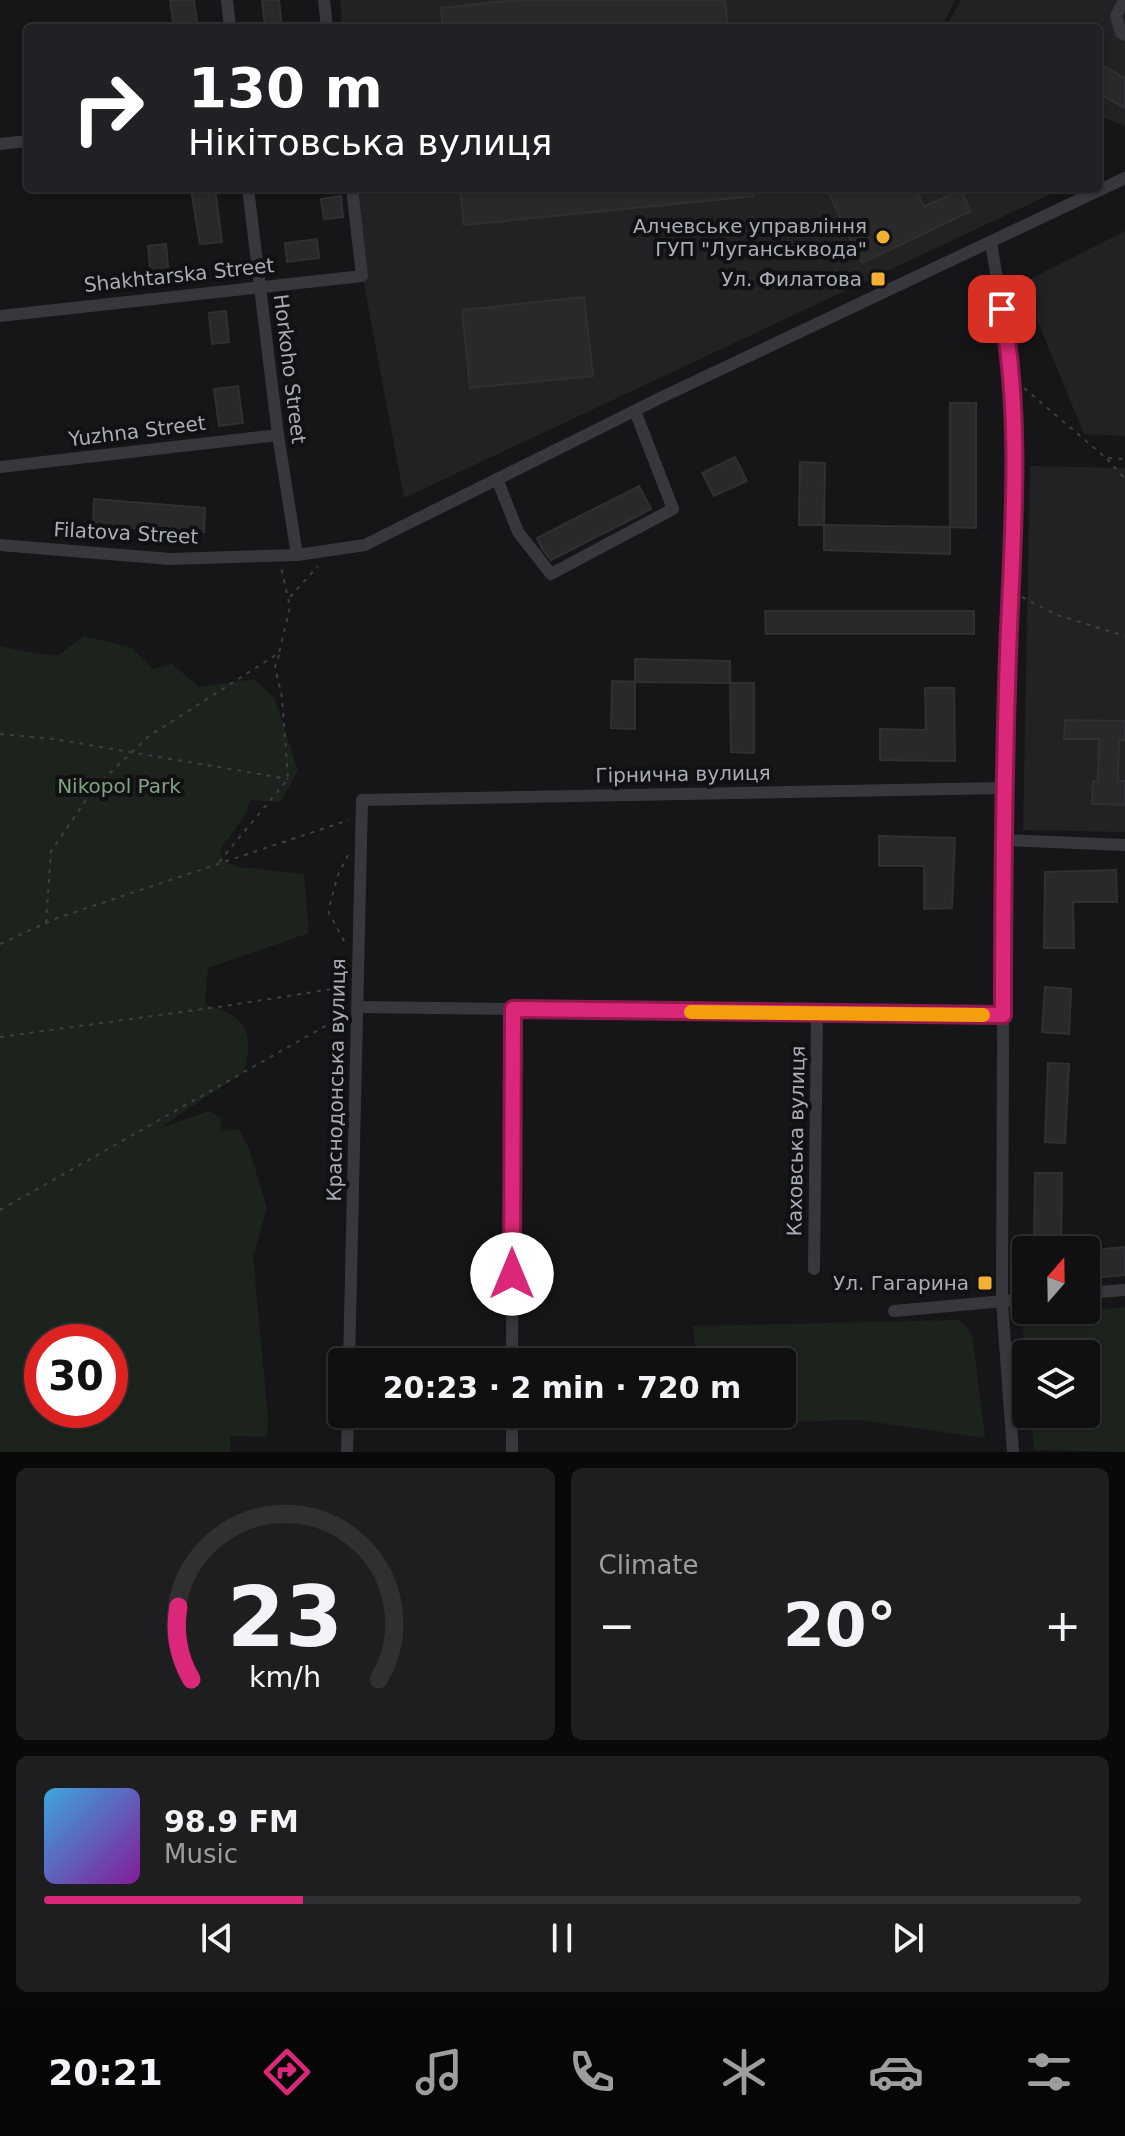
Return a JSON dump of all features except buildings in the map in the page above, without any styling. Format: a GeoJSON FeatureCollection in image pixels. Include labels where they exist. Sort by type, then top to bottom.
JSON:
{"type":"FeatureCollection","features":[{"type":"Feature","properties":{"kind":"street"},"geometry":{"type":"LineString","coordinates":[[227,0],[230,24]]}},
{"type":"Feature","properties":{"kind":"street"},"geometry":{"type":"LineString","coordinates":[[324,0],[327,24]]}},
{"type":"Feature","properties":{"kind":"street"},"geometry":{"type":"LineString","coordinates":[[1124,0],[1116,16],[1121,33],[1125,35]]}},
{"type":"Feature","properties":{"kind":"street"},"geometry":{"type":"LineString","coordinates":[[0,144],[24,141]]}},
{"type":"Feature","properties":{"kind":"street","name":"Filatova Street"},"geometry":{"type":"LineString","coordinates":[[1102,189],[1125,178]]}},
{"type":"Feature","properties":{"kind":"street","name":"Horkoho Street"},"geometry":{"type":"LineString","coordinates":[[248,192],[278,435],[297,555]]}},
{"type":"Feature","properties":{"kind":"street","name":"Shakhtarska Street"},"geometry":{"type":"LineString","coordinates":[[0,316],[362,276],[352,192]]}},
{"type":"Feature","properties":{"kind":"street","name":"Filatova Street"},"geometry":{"type":"LineString","coordinates":[[0,545],[170,559],[297,555],[365,545],[635,411],[1096,192]]}},
{"type":"Feature","properties":{"kind":"street"},"geometry":{"type":"LineString","coordinates":[[991,243],[1006,331],[1015,451],[1003,840],[1002,1302],[1013,1452]]}},
{"type":"Feature","properties":{"kind":"street"},"geometry":{"type":"LineString","coordinates":[[497,479],[518,532],[551,574],[673,509],[635,411]]}},
{"type":"Feature","properties":{"kind":"street","name":"Yuzhna Street"},"geometry":{"type":"LineString","coordinates":[[0,467],[278,435]]}},
{"type":"Feature","properties":{"kind":"street","name":"Гірнична вулиця"},"geometry":{"type":"LineString","coordinates":[[362,800],[1004,788]]}},
{"type":"Feature","properties":{"kind":"street","name":"Краснодонська вулиця"},"geometry":{"type":"LineString","coordinates":[[349,1348],[362,800]]}},
{"type":"Feature","properties":{"kind":"street"},"geometry":{"type":"LineString","coordinates":[[1003,840],[1125,845]]}},
{"type":"Feature","properties":{"kind":"street"},"geometry":{"type":"LineString","coordinates":[[358,1007],[1003,1015]]}},
{"type":"Feature","properties":{"kind":"street"},"geometry":{"type":"LineString","coordinates":[[512,1348],[513,1009]]}},
{"type":"Feature","properties":{"kind":"street","name":"Каховська вулиця"},"geometry":{"type":"LineString","coordinates":[[814,1269],[817,1014]]}},
{"type":"Feature","properties":{"kind":"street"},"geometry":{"type":"LineString","coordinates":[[1100,1292],[1125,1290]]}},
{"type":"Feature","properties":{"kind":"street"},"geometry":{"type":"LineString","coordinates":[[894,1311],[1012,1301]]}},
{"type":"Feature","properties":{"kind":"street"},"geometry":{"type":"LineString","coordinates":[[347,1452],[348,1428]]}},
{"type":"Feature","properties":{"kind":"street"},"geometry":{"type":"LineString","coordinates":[[512,1428],[512,1452]]}},
{"type":"Feature","properties":{"kind":"path"},"geometry":{"type":"LineString","coordinates":[[1009,376],[1106,458],[1125,479]]}},
{"type":"Feature","properties":{"kind":"path"},"geometry":{"type":"LineString","coordinates":[[1106,458],[1125,459]]}},
{"type":"Feature","properties":{"kind":"path"},"geometry":{"type":"LineString","coordinates":[[289,598],[330,550]]}},
{"type":"Feature","properties":{"kind":"path"},"geometry":{"type":"LineString","coordinates":[[218,863],[288,779],[282,697],[275,667],[290,607],[278,556]]}},
{"type":"Feature","properties":{"kind":"path"},"geometry":{"type":"LineString","coordinates":[[1010,591],[1057,615],[1125,636]]}},
{"type":"Feature","properties":{"kind":"path"},"geometry":{"type":"LineString","coordinates":[[46,923],[51,851],[95,787],[149,736],[279,653]]}},
{"type":"Feature","properties":{"kind":"path"},"geometry":{"type":"LineString","coordinates":[[0,734],[54,739],[288,779]]}},
{"type":"Feature","properties":{"kind":"path"},"geometry":{"type":"LineString","coordinates":[[0,944],[46,923],[362,815]]}},
{"type":"Feature","properties":{"kind":"path"},"geometry":{"type":"LineString","coordinates":[[350,850],[338,875],[328,911],[344,941],[359,950]]}},
{"type":"Feature","properties":{"kind":"path"},"geometry":{"type":"LineString","coordinates":[[0,1037],[358,985]]}},
{"type":"Feature","properties":{"kind":"path"},"geometry":{"type":"LineString","coordinates":[[0,1210],[358,1007]]}},
{"type":"Feature","properties":{"kind":"shaded area"},"geometry":{"type":"Polygon","coordinates":[[[340,0],[955,0],[944,24],[342,24],[340,0]]]}},
{"type":"Feature","properties":{"kind":"shaded area"},"geometry":{"type":"Polygon","coordinates":[[[961,0],[1125,0],[1125,126],[1102,117],[1102,24],[947,24],[961,0]]]}},
{"type":"Feature","properties":{"kind":"shaded area"},"geometry":{"type":"Polygon","coordinates":[[[356,192],[1055,192],[404,498],[364,285],[356,192]]]}},
{"type":"Feature","properties":{"kind":"shaded area"},"geometry":{"type":"Polygon","coordinates":[[[1125,231],[1125,436],[1084,434],[1022,283],[1125,231]]]}},
{"type":"Feature","properties":{"kind":"shaded area"},"geometry":{"type":"Polygon","coordinates":[[[1030,466],[1125,468],[1125,832],[1023,830],[1030,466]]]}},
{"type":"Feature","properties":{"kind":"green space","name":"Nikopol Park"},"geometry":{"type":"Polygon","coordinates":[[[84,636],[130,647],[153,669],[172,664],[199,687],[254,679],[275,699],[298,771],[280,802],[251,800],[244,817],[220,850],[224,862],[239,867],[304,874],[309,933],[208,968],[205,1004],[230,1014],[244,1027],[247,1035],[244,1072],[158,1129],[209,1111],[221,1118],[221,1131],[239,1129],[250,1151],[267,1209],[253,1256],[268,1417],[267,1437],[230,1436],[231,1452],[0,1452],[0,646],[59,655],[84,636]]]}},
{"type":"Feature","properties":{"kind":"green space"},"geometry":{"type":"Polygon","coordinates":[[[1125,1307],[1125,1452],[1034,1450],[1032,1428],[1100,1428],[1100,1340],[1024,1340],[1023,1324],[1100,1324],[1100,1310],[1125,1307]]]}},
{"type":"Feature","properties":{"kind":"green space"},"geometry":{"type":"Polygon","coordinates":[[[960,1320],[972,1334],[985,1438],[859,1420],[796,1422],[796,1348],[695,1348],[693,1326],[960,1320]]]}},
{"type":"Feature","properties":{"kind":"slow traffic"},"geometry":{"type":"LineString","coordinates":[[691,1012],[983,1015]]}},
{"type":"Feature","properties":{"kind":"place","name":"Алчевське управління ГУП \"Луганськвода\""},"geometry":{"type":"Point","coordinates":[883,237]}},
{"type":"Feature","properties":{"kind":"place","name":"Ул. Филатова"},"geometry":{"type":"Point","coordinates":[878,279]}},
{"type":"Feature","properties":{"kind":"place","name":"Ул. Гагарина"},"geometry":{"type":"Point","coordinates":[985,1283]}},
{"type":"Feature","properties":{"kind":"route"},"geometry":{"type":"LineString","coordinates":[[512,1274],[513,1009],[1003,1015],[1004,788],[1015,451],[1002,309]]}}]}
